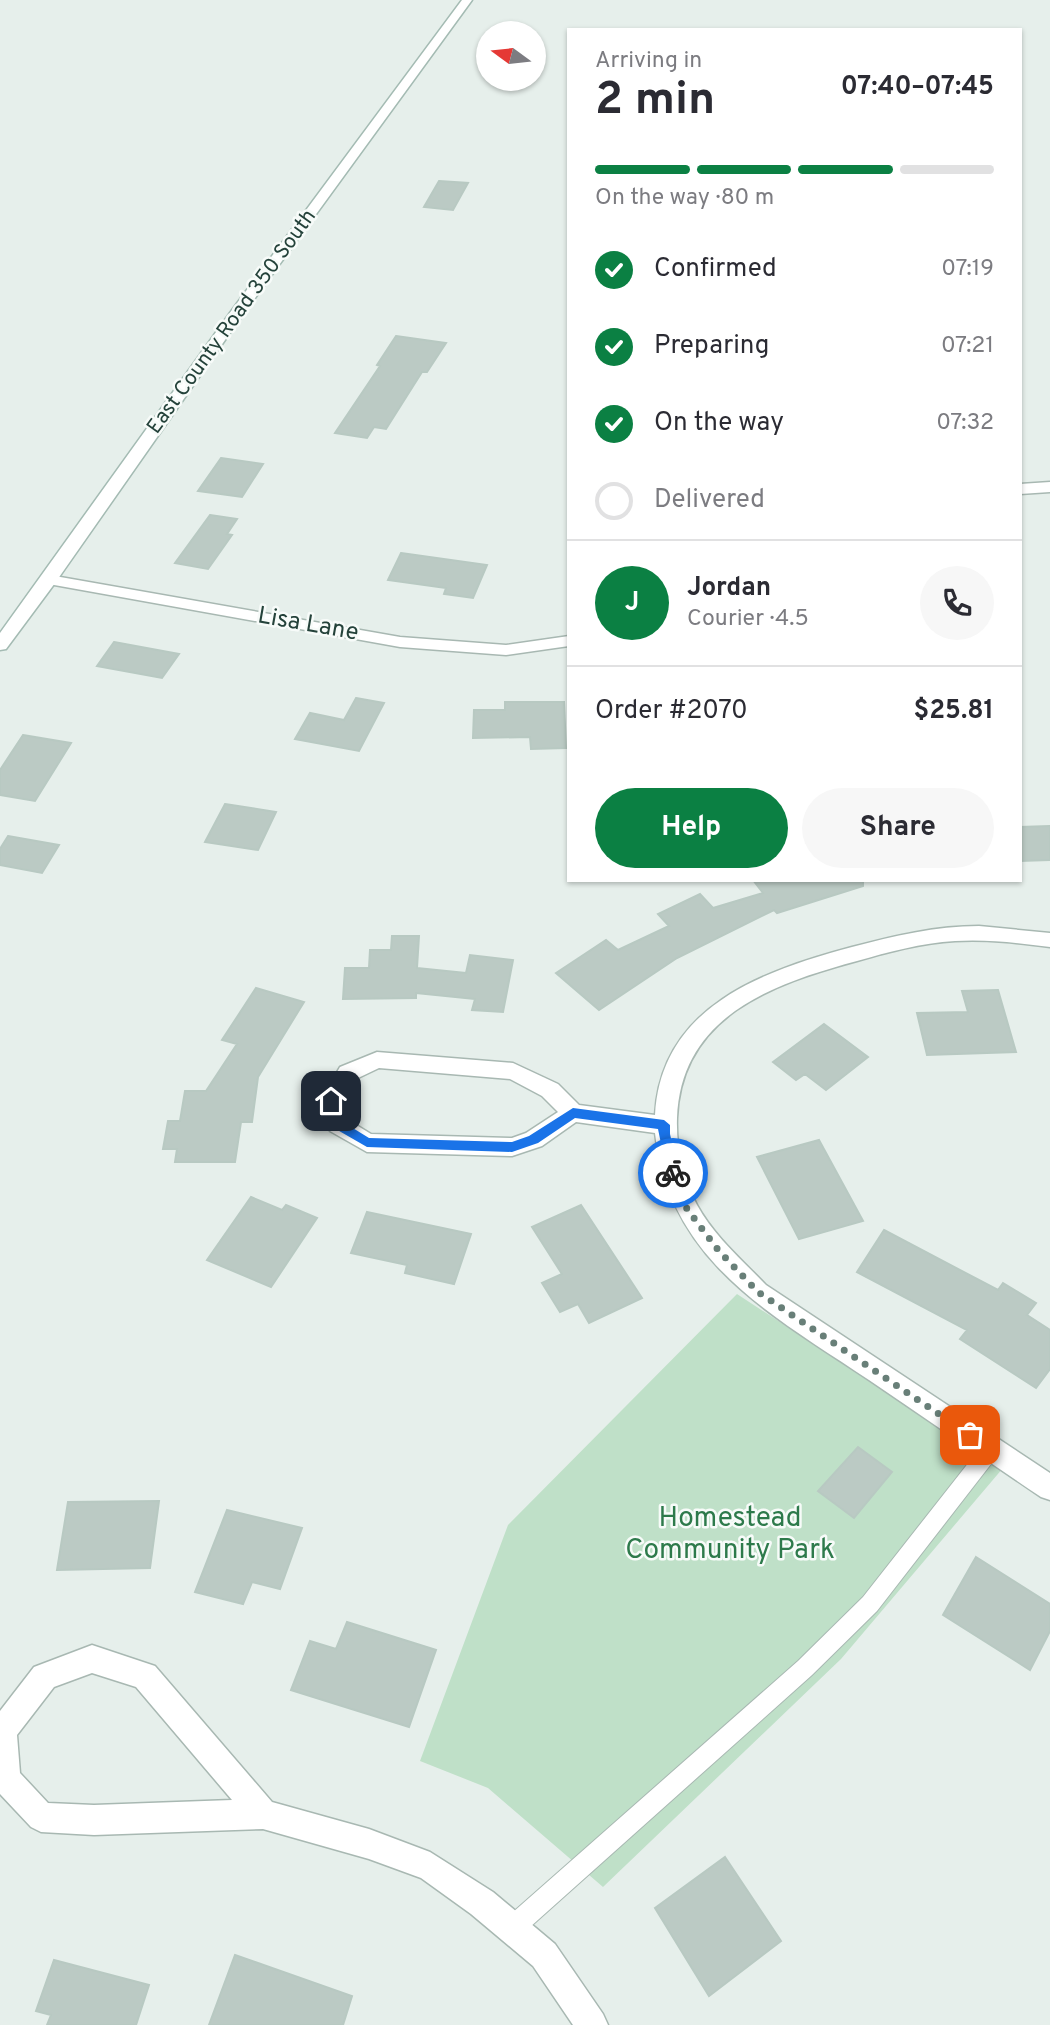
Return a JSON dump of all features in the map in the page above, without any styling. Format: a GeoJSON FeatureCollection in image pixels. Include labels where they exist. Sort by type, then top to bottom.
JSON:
{"type":"FeatureCollection","features":[{"type":"Feature","properties":{"kind":"street","name":"East County Road 350 South"},"geometry":{"type":"LineString","coordinates":[[0,645],[49,580],[219,337],[467,0]]}},
{"type":"Feature","properties":{"kind":"street"},"geometry":{"type":"LineString","coordinates":[[1022,489],[1050,487]]}},
{"type":"Feature","properties":{"kind":"street","name":"Lisa Lane"},"geometry":{"type":"LineString","coordinates":[[49,580],[400,642],[506,650],[567,641]]}},
{"type":"Feature","properties":{"kind":"street"},"geometry":{"type":"LineString","coordinates":[[1050,940],[992,933],[908,940],[802,968],[751,991],[717,1013],[691,1041],[674,1072],[664,1125],[669,1164],[687,1209],[719,1251],[758,1292],[1050,1488]]}},
{"type":"Feature","properties":{"kind":"street"},"geometry":{"type":"LineString","coordinates":[[573,1113],[534,1140],[512,1147],[367,1143],[338,1125],[331,1101],[348,1073],[377,1060],[513,1071],[550,1090],[573,1113],[664,1125]]}},
{"type":"Feature","properties":{"kind":"street"},"geometry":{"type":"LineString","coordinates":[[262,1814],[145,1676],[131,1671],[92,1659],[44,1677],[2,1731],[6,1779],[41,1817],[94,1820],[262,1814],[369,1844],[430,1867],[482,1903],[544,1955],[592,2025]]}},
{"type":"Feature","properties":{"kind":"lane"},"geometry":{"type":"LineString","coordinates":[[512,1928],[804,1668],[870,1604],[991,1449]]}},
{"type":"Feature","properties":{"kind":"green space","name":"Homestead Community Park"},"geometry":{"type":"Polygon","coordinates":[[[737,1294],[1003,1468],[841,1659],[603,1887],[488,1788],[420,1761],[508,1525],[737,1294]]]}},
{"type":"Feature","properties":{"kind":"building"},"geometry":{"type":"Polygon","coordinates":[[[439,181],[468,183],[453,210],[424,207],[439,181]]]}},
{"type":"Feature","properties":{"kind":"building"},"geometry":{"type":"Polygon","coordinates":[[[396,336],[446,343],[427,372],[422,372],[386,429],[374,427],[367,438],[335,433],[380,366],[377,365],[396,336]]]}},
{"type":"Feature","properties":{"kind":"building"},"geometry":{"type":"Polygon","coordinates":[[[221,458],[263,464],[242,497],[198,491],[221,458]]]}},
{"type":"Feature","properties":{"kind":"building"},"geometry":{"type":"Polygon","coordinates":[[[210,515],[237,519],[227,534],[232,535],[208,569],[175,563],[210,515]]]}},
{"type":"Feature","properties":{"kind":"building"},"geometry":{"type":"Polygon","coordinates":[[[401,553],[487,565],[473,598],[444,594],[446,588],[388,580],[401,553]]]}},
{"type":"Feature","properties":{"kind":"building"},"geometry":{"type":"Polygon","coordinates":[[[114,642],[179,654],[162,678],[97,666],[114,642]]]}},
{"type":"Feature","properties":{"kind":"building"},"geometry":{"type":"Polygon","coordinates":[[[356,698],[384,703],[359,751],[295,739],[310,713],[344,720],[356,698]]]}},
{"type":"Feature","properties":{"kind":"building"},"geometry":{"type":"Polygon","coordinates":[[[505,702],[564,702],[566,748],[531,749],[530,737],[473,738],[474,710],[505,710],[505,702]]]}},
{"type":"Feature","properties":{"kind":"building"},"geometry":{"type":"Polygon","coordinates":[[[23,735],[71,743],[35,801],[0,795],[0,770],[23,735]]]}},
{"type":"Feature","properties":{"kind":"building"},"geometry":{"type":"Polygon","coordinates":[[[225,804],[276,812],[258,850],[205,842],[225,804]]]}},
{"type":"Feature","properties":{"kind":"building"},"geometry":{"type":"Polygon","coordinates":[[[1050,826],[1050,860],[1022,861],[1022,827],[1050,826]]]}},
{"type":"Feature","properties":{"kind":"building"},"geometry":{"type":"Polygon","coordinates":[[[8,836],[59,845],[42,873],[0,865],[0,849],[8,836]]]}},
{"type":"Feature","properties":{"kind":"building"},"geometry":{"type":"Polygon","coordinates":[[[755,882],[863,882],[863,886],[777,913],[774,910],[677,958],[599,1010],[556,973],[606,940],[618,950],[669,926],[658,914],[700,894],[713,908],[763,893],[755,882]]]}},
{"type":"Feature","properties":{"kind":"building"},"geometry":{"type":"Polygon","coordinates":[[[392,936],[419,936],[417,968],[466,973],[470,955],[513,960],[503,1012],[472,1010],[475,999],[416,993],[416,998],[343,999],[345,968],[369,968],[370,950],[391,950],[392,936]]]}},
{"type":"Feature","properties":{"kind":"building"},"geometry":{"type":"Polygon","coordinates":[[[256,988],[304,1002],[258,1077],[252,1122],[241,1122],[235,1162],[175,1162],[177,1149],[163,1149],[168,1121],[180,1121],[185,1091],[206,1091],[237,1044],[222,1040],[256,988]]]}},
{"type":"Feature","properties":{"kind":"building"},"geometry":{"type":"Polygon","coordinates":[[[998,990],[1016,1052],[927,1055],[917,1013],[968,1012],[962,991],[998,990]]]}},
{"type":"Feature","properties":{"kind":"building"},"geometry":{"type":"Polygon","coordinates":[[[824,1024],[868,1057],[826,1090],[805,1074],[796,1080],[773,1062],[824,1024]]]}},
{"type":"Feature","properties":{"kind":"building"},"geometry":{"type":"Polygon","coordinates":[[[819,1140],[863,1221],[799,1239],[757,1157],[819,1140]]]}},
{"type":"Feature","properties":{"kind":"building"},"geometry":{"type":"Polygon","coordinates":[[[251,1197],[282,1210],[286,1205],[317,1218],[271,1287],[207,1260],[251,1197]]]}},
{"type":"Feature","properties":{"kind":"building"},"geometry":{"type":"Polygon","coordinates":[[[581,1205],[642,1298],[589,1323],[578,1304],[560,1312],[542,1283],[562,1274],[532,1227],[581,1205]]]}},
{"type":"Feature","properties":{"kind":"building"},"geometry":{"type":"Polygon","coordinates":[[[367,1212],[471,1234],[454,1284],[405,1273],[407,1265],[351,1253],[367,1212]]]}},
{"type":"Feature","properties":{"kind":"building"},"geometry":{"type":"Polygon","coordinates":[[[884,1230],[998,1290],[1003,1283],[1036,1303],[1027,1315],[1050,1330],[1050,1369],[1036,1388],[960,1339],[967,1330],[857,1272],[884,1230]]]}},
{"type":"Feature","properties":{"kind":"building"},"geometry":{"type":"Polygon","coordinates":[[[858,1447],[892,1472],[854,1518],[818,1491],[858,1447]]]}},
{"type":"Feature","properties":{"kind":"building"},"geometry":{"type":"Polygon","coordinates":[[[159,1501],[150,1568],[57,1570],[68,1502],[159,1501]]]}},
{"type":"Feature","properties":{"kind":"building"},"geometry":{"type":"Polygon","coordinates":[[[227,1510],[302,1528],[280,1589],[252,1582],[243,1604],[195,1592],[227,1510]]]}},
{"type":"Feature","properties":{"kind":"building"},"geometry":{"type":"Polygon","coordinates":[[[976,1557],[1050,1604],[1050,1631],[1030,1670],[943,1615],[976,1557]]]}},
{"type":"Feature","properties":{"kind":"building"},"geometry":{"type":"Polygon","coordinates":[[[347,1622],[436,1650],[409,1727],[291,1690],[310,1641],[336,1649],[347,1622]]]}},
{"type":"Feature","properties":{"kind":"building"},"geometry":{"type":"Polygon","coordinates":[[[725,1857],[781,1941],[709,1996],[655,1908],[725,1857]]]}},
{"type":"Feature","properties":{"kind":"building"},"geometry":{"type":"Polygon","coordinates":[[[235,1955],[352,1996],[343,2025],[209,2025],[235,1955]]]}},
{"type":"Feature","properties":{"kind":"building"},"geometry":{"type":"Polygon","coordinates":[[[54,1960],[149,1985],[136,2025],[47,2025],[51,2015],[36,2011],[54,1960]]]}},
{"type":"Feature","properties":{"kind":"way so far"},"geometry":{"type":"LineString","coordinates":[[673,1173],[687,1209],[719,1251],[758,1292],[970,1435]]}},
{"type":"Feature","properties":{"kind":"route"},"geometry":{"type":"LineString","coordinates":[[331,1101],[338,1125],[367,1143],[512,1147],[534,1140],[573,1113],[664,1125],[669,1164],[673,1173]]}}]}
